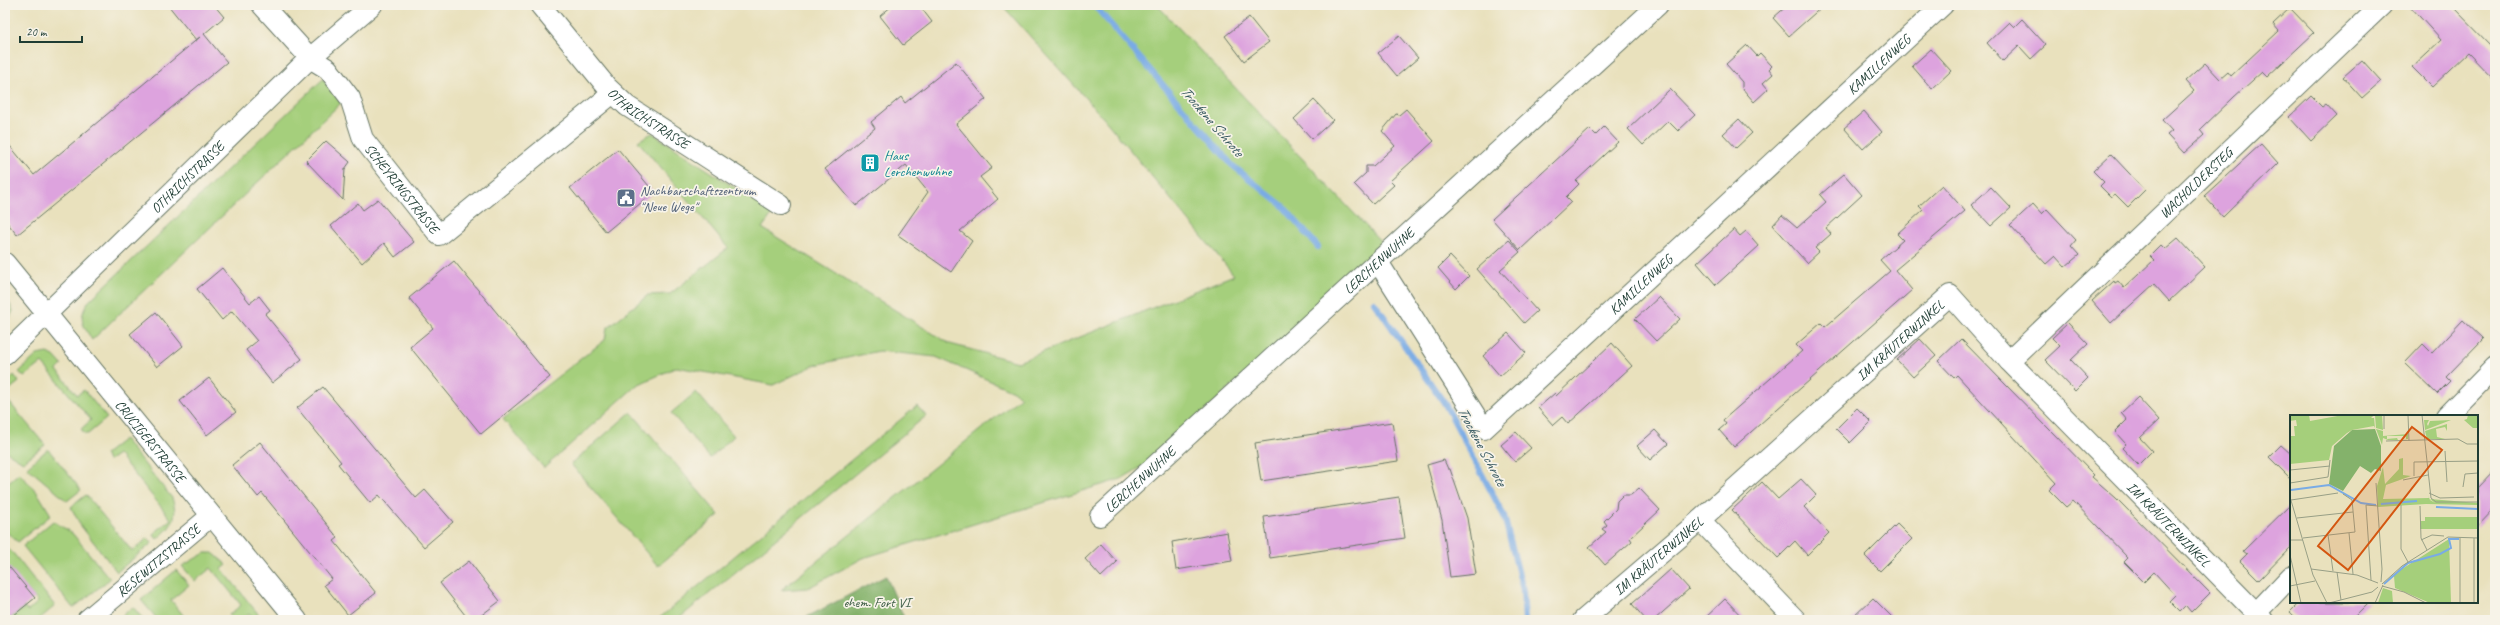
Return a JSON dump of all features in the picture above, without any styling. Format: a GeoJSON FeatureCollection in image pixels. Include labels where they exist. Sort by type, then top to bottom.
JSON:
{"type":"FeatureCollection","features":[{"type":"Feature","properties":{"kind":"street"},"geometry":{"type":"LineString","coordinates":[[262,5],[310,58]]}},
{"type":"Feature","properties":{"kind":"street","name":"OTHRICHSTRASSE"},"geometry":{"type":"LineString","coordinates":[[5,354],[310,58],[372,5]]}},
{"type":"Feature","properties":{"kind":"street","name":"OTHRICHSTRASSE"},"geometry":{"type":"LineString","coordinates":[[540,5],[613,93],[640,116],[781,205]]}},
{"type":"Feature","properties":{"kind":"street","name":"LERCHENWUHNE"},"geometry":{"type":"LineString","coordinates":[[1100,516],[1658,5]]}},
{"type":"Feature","properties":{"kind":"street","name":"KAMILLENWEG"},"geometry":{"type":"LineString","coordinates":[[1378,262],[1484,429],[1943,5]]}},
{"type":"Feature","properties":{"kind":"street","name":"WACHOLDERSTEG"},"geometry":{"type":"LineString","coordinates":[[2009,361],[2382,5]]}},
{"type":"Feature","properties":{"kind":"street","name":"SCHEYRINGSTRASSE"},"geometry":{"type":"LineString","coordinates":[[310,58],[328,69],[350,98],[363,139],[440,235],[613,93]]}},
{"type":"Feature","properties":{"kind":"street","name":"CRUCIGERSTRASSE"},"geometry":{"type":"LineString","coordinates":[[5,263],[297,620]]}},
{"type":"Feature","properties":{"kind":"street","name":"IM KRÄUTERWINKEL"},"geometry":{"type":"LineString","coordinates":[[1583,620],[1700,520],[1950,295],[2009,361],[2259,616]]}},
{"type":"Feature","properties":{"kind":"street"},"geometry":{"type":"LineString","coordinates":[[2448,415],[2495,367]]}},
{"type":"Feature","properties":{"kind":"street","name":"RESEWITZSTRASSE"},"geometry":{"type":"LineString","coordinates":[[87,620],[211,516]]}},
{"type":"Feature","properties":{"kind":"street"},"geometry":{"type":"LineString","coordinates":[[1700,520],[1796,620]]}},
{"type":"Feature","properties":{"kind":"street"},"geometry":{"type":"LineString","coordinates":[[2259,616],[2290,577]]}},
{"type":"Feature","properties":{"kind":"green space"},"geometry":{"type":"Polygon","coordinates":[[[1002,5],[1157,5],[1384,245],[1150,462],[1121,479],[863,558],[808,588],[781,590],[1021,397],[1013,391],[936,357],[879,351],[815,365],[773,385],[677,367],[637,385],[544,468],[503,419],[605,340],[607,328],[648,295],[670,294],[728,248],[638,141],[652,133],[773,213],[762,228],[950,344],[1018,362],[1234,275],[1105,120],[1002,5]]]}},
{"type":"Feature","properties":{"kind":"green space"},"geometry":{"type":"Polygon","coordinates":[[[323,79],[342,102],[92,340],[82,321],[83,313],[88,302],[323,79]]]}},
{"type":"Feature","properties":{"kind":"green space"},"geometry":{"type":"Polygon","coordinates":[[[5,294],[13,311],[5,328],[5,294]]]}},
{"type":"Feature","properties":{"kind":"green space"},"geometry":{"type":"Polygon","coordinates":[[[47,353],[54,356],[62,365],[57,370],[77,395],[84,390],[107,418],[88,434],[85,434],[81,429],[91,420],[42,363],[24,377],[19,372],[37,355],[47,353]]]}},
{"type":"Feature","properties":{"kind":"green space"},"geometry":{"type":"Polygon","coordinates":[[[14,375],[19,382],[5,393],[5,384],[14,375]]]}},
{"type":"Feature","properties":{"kind":"green space"},"geometry":{"type":"Polygon","coordinates":[[[696,392],[734,436],[710,458],[671,413],[696,392]]]}},
{"type":"Feature","properties":{"kind":"green space"},"geometry":{"type":"Polygon","coordinates":[[[5,397],[45,445],[23,462],[5,451],[5,397]]]}},
{"type":"Feature","properties":{"kind":"green space"},"geometry":{"type":"Polygon","coordinates":[[[917,406],[926,416],[677,620],[657,620],[917,406]]]}},
{"type":"Feature","properties":{"kind":"green space"},"geometry":{"type":"Polygon","coordinates":[[[631,412],[719,515],[658,566],[571,464],[631,412]]]}},
{"type":"Feature","properties":{"kind":"green space"},"geometry":{"type":"Polygon","coordinates":[[[124,439],[172,498],[175,511],[173,521],[167,530],[157,539],[153,534],[171,519],[118,454],[108,461],[105,454],[124,439]]]}},
{"type":"Feature","properties":{"kind":"green space"},"geometry":{"type":"Polygon","coordinates":[[[48,449],[81,490],[67,501],[27,467],[48,449]]]}},
{"type":"Feature","properties":{"kind":"green space"},"geometry":{"type":"Polygon","coordinates":[[[19,473],[37,492],[51,515],[18,542],[5,531],[5,485],[19,473]]]}},
{"type":"Feature","properties":{"kind":"green space"},"geometry":{"type":"Polygon","coordinates":[[[86,495],[132,551],[148,538],[152,543],[117,572],[81,526],[71,507],[86,495]]]}},
{"type":"Feature","properties":{"kind":"green space"},"geometry":{"type":"Polygon","coordinates":[[[53,521],[72,533],[110,579],[73,608],[23,546],[53,521]]]}},
{"type":"Feature","properties":{"kind":"green space"},"geometry":{"type":"Polygon","coordinates":[[[5,547],[13,553],[55,606],[38,620],[8,620],[24,607],[28,611],[38,602],[28,590],[13,582],[18,578],[5,563],[5,547]]]}},
{"type":"Feature","properties":{"kind":"green space"},"geometry":{"type":"Polygon","coordinates":[[[205,553],[213,553],[227,565],[222,569],[263,620],[253,620],[249,614],[242,620],[233,620],[229,615],[241,605],[211,568],[195,581],[182,566],[205,553]]]}},
{"type":"Feature","properties":{"kind":"green space"},"geometry":{"type":"Polygon","coordinates":[[[176,570],[189,585],[171,600],[187,620],[158,620],[141,600],[176,570]]]}},
{"type":"Feature","properties":{"kind":"green space","name":"ehem. Fort VI"},"geometry":{"type":"Polygon","coordinates":[[[886,576],[905,620],[801,620],[886,576]]]}},
{"type":"Feature","properties":{"kind":"green space"},"geometry":{"type":"Polygon","coordinates":[[[133,607],[144,620],[117,620],[133,607]]]}},
{"type":"Feature","properties":{"kind":"building"},"geometry":{"type":"Polygon","coordinates":[[[168,5],[214,5],[224,17],[204,34],[227,62],[17,235],[5,220],[5,140],[34,175],[200,37],[196,40],[168,5]]]}},
{"type":"Feature","properties":{"kind":"building"},"geometry":{"type":"Polygon","coordinates":[[[893,5],[919,5],[932,22],[903,45],[880,16],[893,5]]]}},
{"type":"Feature","properties":{"kind":"building"},"geometry":{"type":"Polygon","coordinates":[[[1788,5],[1824,5],[1789,36],[1773,18],[1788,5]]]}},
{"type":"Feature","properties":{"kind":"building"},"geometry":{"type":"Polygon","coordinates":[[[2409,5],[2451,5],[2495,50],[2495,81],[2468,53],[2432,87],[2412,67],[2441,40],[2409,5]]]}},
{"type":"Feature","properties":{"kind":"building"},"geometry":{"type":"Polygon","coordinates":[[[2290,8],[2314,33],[2267,77],[2262,72],[2234,97],[2200,130],[2204,135],[2184,153],[2167,135],[2172,131],[2162,120],[2194,91],[2185,81],[2205,63],[2220,79],[2228,72],[2231,76],[2279,31],[2273,24],[2290,8]]]}},
{"type":"Feature","properties":{"kind":"building"},"geometry":{"type":"Polygon","coordinates":[[[1249,17],[1269,42],[1244,61],[1225,36],[1249,17]]]}},
{"type":"Feature","properties":{"kind":"building"},"geometry":{"type":"Polygon","coordinates":[[[2022,19],[2046,45],[2031,59],[2019,46],[2003,61],[1987,43],[2009,22],[2014,27],[2022,19]]]}},
{"type":"Feature","properties":{"kind":"building"},"geometry":{"type":"Polygon","coordinates":[[[1399,36],[1418,58],[1397,76],[1378,53],[1399,36]]]}},
{"type":"Feature","properties":{"kind":"building"},"geometry":{"type":"Polygon","coordinates":[[[1747,45],[1757,56],[1760,53],[1772,66],[1769,69],[1773,74],[1763,83],[1768,89],[1754,102],[1742,88],[1742,82],[1726,64],[1747,45]]]}},
{"type":"Feature","properties":{"kind":"building"},"geometry":{"type":"Polygon","coordinates":[[[1931,49],[1951,71],[1932,89],[1912,66],[1931,49]]]}},
{"type":"Feature","properties":{"kind":"building"},"geometry":{"type":"Polygon","coordinates":[[[2362,60],[2381,81],[2362,98],[2343,77],[2362,60]]]}},
{"type":"Feature","properties":{"kind":"building","name":"Haus Lerchenwuhne"},"geometry":{"type":"Polygon","coordinates":[[[956,62],[986,99],[956,124],[992,168],[980,177],[998,199],[960,231],[972,241],[951,272],[898,235],[928,192],[906,165],[856,206],[825,169],[875,128],[871,122],[901,97],[905,103],[956,62]]]}},
{"type":"Feature","properties":{"kind":"building"},"geometry":{"type":"Polygon","coordinates":[[[1670,89],[1695,115],[1678,131],[1668,121],[1643,145],[1628,129],[1670,89]]]}},
{"type":"Feature","properties":{"kind":"building"},"geometry":{"type":"Polygon","coordinates":[[[2311,96],[2322,107],[2326,104],[2337,116],[2311,141],[2289,117],[2311,96]]]}},
{"type":"Feature","properties":{"kind":"building"},"geometry":{"type":"Polygon","coordinates":[[[1314,100],[1333,120],[1312,139],[1294,119],[1314,100]]]}},
{"type":"Feature","properties":{"kind":"building"},"geometry":{"type":"Polygon","coordinates":[[[1406,109],[1434,141],[1390,181],[1394,185],[1373,204],[1354,184],[1366,173],[1366,166],[1373,166],[1395,146],[1382,131],[1396,114],[1399,115],[1406,109]]]}},
{"type":"Feature","properties":{"kind":"building"},"geometry":{"type":"Polygon","coordinates":[[[1864,111],[1882,132],[1863,149],[1844,128],[1864,111]]]}},
{"type":"Feature","properties":{"kind":"building"},"geometry":{"type":"Polygon","coordinates":[[[1739,119],[1752,133],[1736,148],[1723,134],[1739,119]]]}},
{"type":"Feature","properties":{"kind":"building"},"geometry":{"type":"Polygon","coordinates":[[[1604,127],[1618,142],[1576,181],[1579,184],[1566,197],[1571,202],[1520,250],[1492,219],[1590,129],[1596,135],[1604,127]]]}},
{"type":"Feature","properties":{"kind":"building"},"geometry":{"type":"Polygon","coordinates":[[[326,141],[350,162],[345,169],[343,200],[306,161],[326,141]]]}},
{"type":"Feature","properties":{"kind":"building"},"geometry":{"type":"Polygon","coordinates":[[[2261,144],[2278,163],[2223,217],[2204,196],[2261,144]]]}},
{"type":"Feature","properties":{"kind":"building"},"geometry":{"type":"Polygon","coordinates":[[[618,149],[654,192],[606,232],[570,188],[618,149]]]}},
{"type":"Feature","properties":{"kind":"building"},"geometry":{"type":"Polygon","coordinates":[[[2111,154],[2145,190],[2128,207],[2115,194],[2111,197],[2100,186],[2104,182],[2093,171],[2111,154]]]}},
{"type":"Feature","properties":{"kind":"building"},"geometry":{"type":"Polygon","coordinates":[[[1844,174],[1862,195],[1826,228],[1831,234],[1815,248],[1819,252],[1807,263],[1773,225],[1782,215],[1797,228],[1826,202],[1820,195],[1844,174]]]}},
{"type":"Feature","properties":{"kind":"building"},"geometry":{"type":"Polygon","coordinates":[[[1942,185],[1965,211],[1895,270],[1912,290],[1734,447],[1719,430],[1726,424],[1723,420],[1802,351],[1796,345],[1821,323],[1825,327],[1890,271],[1880,260],[1903,240],[1897,234],[1923,210],[1919,206],[1942,185]]]}},
{"type":"Feature","properties":{"kind":"building"},"geometry":{"type":"Polygon","coordinates":[[[1991,187],[2011,208],[1991,226],[1971,205],[1991,187]]]}},
{"type":"Feature","properties":{"kind":"building"},"geometry":{"type":"Polygon","coordinates":[[[378,199],[414,242],[395,257],[384,243],[362,263],[331,226],[358,203],[363,210],[378,199]]]}},
{"type":"Feature","properties":{"kind":"building"},"geometry":{"type":"Polygon","coordinates":[[[2033,204],[2042,214],[2047,209],[2076,240],[2071,246],[2079,255],[2065,267],[2055,256],[2046,264],[2010,225],[2033,204]]]}},
{"type":"Feature","properties":{"kind":"building"},"geometry":{"type":"Polygon","coordinates":[[[1734,229],[1740,236],[1746,231],[1759,246],[1716,285],[1697,263],[1734,229]]]}},
{"type":"Feature","properties":{"kind":"building"},"geometry":{"type":"Polygon","coordinates":[[[2178,238],[2205,267],[2169,301],[2154,284],[2111,323],[2092,301],[2114,281],[2115,283],[2118,281],[2124,288],[2154,260],[2150,256],[2161,245],[2165,249],[2178,238]]]}},
{"type":"Feature","properties":{"kind":"building"},"geometry":{"type":"Polygon","coordinates":[[[1509,240],[1520,252],[1500,270],[1537,311],[1524,323],[1477,269],[1509,240]]]}},
{"type":"Feature","properties":{"kind":"building"},"geometry":{"type":"Polygon","coordinates":[[[1450,256],[1469,276],[1456,289],[1438,268],[1450,256]]]}},
{"type":"Feature","properties":{"kind":"building"},"geometry":{"type":"Polygon","coordinates":[[[454,261],[550,377],[481,434],[410,347],[433,328],[409,298],[454,261]]]}},
{"type":"Feature","properties":{"kind":"building"},"geometry":{"type":"Polygon","coordinates":[[[222,268],[250,303],[259,296],[270,310],[265,314],[302,359],[272,383],[246,350],[257,341],[232,311],[222,320],[197,289],[222,268]]]}},
{"type":"Feature","properties":{"kind":"building"},"geometry":{"type":"Polygon","coordinates":[[[1659,297],[1680,319],[1656,341],[1635,319],[1659,297]]]}},
{"type":"Feature","properties":{"kind":"building"},"geometry":{"type":"Polygon","coordinates":[[[156,312],[183,346],[157,367],[130,334],[156,312]]]}},
{"type":"Feature","properties":{"kind":"building"},"geometry":{"type":"Polygon","coordinates":[[[2463,320],[2483,339],[2446,377],[2450,381],[2437,394],[2405,363],[2423,344],[2432,353],[2463,320]]]}},
{"type":"Feature","properties":{"kind":"building"},"geometry":{"type":"Polygon","coordinates":[[[2068,323],[2088,344],[2071,360],[2088,378],[2075,391],[2045,360],[2060,346],[2052,338],[2068,323]]]}},
{"type":"Feature","properties":{"kind":"building"},"geometry":{"type":"Polygon","coordinates":[[[1508,333],[1526,353],[1500,376],[1483,356],[1508,333]]]}},
{"type":"Feature","properties":{"kind":"building"},"geometry":{"type":"Polygon","coordinates":[[[1920,339],[1936,356],[1913,377],[1897,360],[1920,339]]]}},
{"type":"Feature","properties":{"kind":"building"},"geometry":{"type":"Polygon","coordinates":[[[1961,339],[2094,475],[2092,477],[2116,498],[2210,593],[2191,612],[2186,606],[2180,612],[2169,601],[2175,595],[2154,572],[2144,582],[2124,562],[2128,558],[2073,501],[2066,507],[2049,490],[2056,483],[1957,375],[1954,378],[1938,361],[1961,339]]]}},
{"type":"Feature","properties":{"kind":"building"},"geometry":{"type":"Polygon","coordinates":[[[1612,343],[1632,366],[1568,424],[1562,417],[1553,425],[1538,408],[1555,393],[1556,396],[1612,343]]]}},
{"type":"Feature","properties":{"kind":"building"},"geometry":{"type":"Polygon","coordinates":[[[209,378],[236,412],[207,435],[180,401],[209,378]]]}},
{"type":"Feature","properties":{"kind":"building"},"geometry":{"type":"Polygon","coordinates":[[[323,387],[416,498],[425,490],[453,522],[424,547],[379,495],[370,503],[338,464],[341,462],[297,408],[323,387]]]}},
{"type":"Feature","properties":{"kind":"building"},"geometry":{"type":"Polygon","coordinates":[[[2138,397],[2159,420],[2140,438],[2152,451],[2138,465],[2122,448],[2126,444],[2115,432],[2127,420],[2121,413],[2138,397]]]}},
{"type":"Feature","properties":{"kind":"building"},"geometry":{"type":"Polygon","coordinates":[[[1857,408],[1871,422],[1850,443],[1836,429],[1857,408]]]}},
{"type":"Feature","properties":{"kind":"building"},"geometry":{"type":"Polygon","coordinates":[[[1392,422],[1398,461],[1261,481],[1255,443],[1392,422]]]}},
{"type":"Feature","properties":{"kind":"building"},"geometry":{"type":"Polygon","coordinates":[[[1655,430],[1668,444],[1650,460],[1637,446],[1655,430]]]}},
{"type":"Feature","properties":{"kind":"building"},"geometry":{"type":"Polygon","coordinates":[[[1516,432],[1531,448],[1515,462],[1501,445],[1516,432]]]}},
{"type":"Feature","properties":{"kind":"building"},"geometry":{"type":"Polygon","coordinates":[[[260,442],[338,538],[334,541],[376,593],[348,615],[324,585],[332,579],[262,493],[258,497],[232,465],[260,442]]]}},
{"type":"Feature","properties":{"kind":"building"},"geometry":{"type":"Polygon","coordinates":[[[2281,445],[2290,453],[2290,478],[2269,457],[2281,445]]]}},
{"type":"Feature","properties":{"kind":"building"},"geometry":{"type":"Polygon","coordinates":[[[1444,460],[1448,469],[1450,469],[1467,518],[1476,574],[1450,577],[1442,520],[1427,465],[1444,460]]]}},
{"type":"Feature","properties":{"kind":"building"},"geometry":{"type":"Polygon","coordinates":[[[2495,469],[2495,508],[2478,526],[2478,487],[2495,469]]]}},
{"type":"Feature","properties":{"kind":"building"},"geometry":{"type":"Polygon","coordinates":[[[1801,479],[1816,495],[1804,507],[1829,533],[1807,555],[1795,541],[1778,558],[1732,510],[1762,482],[1778,499],[1801,479]]]}},
{"type":"Feature","properties":{"kind":"building"},"geometry":{"type":"Polygon","coordinates":[[[1639,488],[1660,510],[1630,538],[1632,541],[1605,565],[1589,547],[1606,532],[1602,529],[1607,525],[1604,521],[1616,509],[1617,501],[1623,495],[1631,495],[1639,488]]]}},
{"type":"Feature","properties":{"kind":"building"},"geometry":{"type":"Polygon","coordinates":[[[1399,497],[1405,538],[1270,558],[1264,517],[1399,497]]]}},
{"type":"Feature","properties":{"kind":"building"},"geometry":{"type":"Polygon","coordinates":[[[2290,505],[2290,548],[2259,580],[2240,561],[2247,554],[2243,551],[2290,505]]]}},
{"type":"Feature","properties":{"kind":"building"},"geometry":{"type":"Polygon","coordinates":[[[1897,524],[1912,539],[1880,571],[1865,556],[1897,524]]]}},
{"type":"Feature","properties":{"kind":"building"},"geometry":{"type":"Polygon","coordinates":[[[1227,532],[1232,561],[1176,570],[1172,542],[1227,532]]]}},
{"type":"Feature","properties":{"kind":"building"},"geometry":{"type":"Polygon","coordinates":[[[1101,544],[1117,562],[1101,577],[1085,559],[1101,544]]]}},
{"type":"Feature","properties":{"kind":"building"},"geometry":{"type":"Polygon","coordinates":[[[469,561],[500,601],[475,620],[469,620],[440,583],[469,561]]]}},
{"type":"Feature","properties":{"kind":"building"},"geometry":{"type":"Polygon","coordinates":[[[5,562],[35,598],[8,620],[5,620],[5,562]]]}},
{"type":"Feature","properties":{"kind":"building"},"geometry":{"type":"Polygon","coordinates":[[[1671,569],[1689,589],[1654,620],[1646,620],[1632,604],[1671,569]]]}},
{"type":"Feature","properties":{"kind":"building"},"geometry":{"type":"Polygon","coordinates":[[[1873,598],[1895,620],[1850,620],[1873,598]]]}},
{"type":"Feature","properties":{"kind":"building"},"geometry":{"type":"Polygon","coordinates":[[[1725,599],[1745,620],[1703,620],[1725,599]]]}},
{"type":"Feature","properties":{"kind":"building"},"geometry":{"type":"Polygon","coordinates":[[[2299,603],[2368,603],[2351,620],[2298,620],[2290,612],[2299,603]]]}},
{"type":"Feature","properties":{"kind":"waterway","name":"Trockene Schrote"},"geometry":{"type":"LineString","coordinates":[[1094,5],[1232,165],[1283,206],[1318,247]]}},
{"type":"Feature","properties":{"kind":"waterway","name":"Trockene Schrote"},"geometry":{"type":"LineString","coordinates":[[1374,302],[1445,404],[1504,516],[1523,590],[1525,620]]}},
{"type":"Feature","properties":{"kind":"place","name":"Haus Lerchenwuhne"},"geometry":{"type":"Point","coordinates":[870,163]}},
{"type":"Feature","properties":{"kind":"place","name":"Nachbarschaftszentrum \"Neue Wege\""},"geometry":{"type":"Point","coordinates":[626,198]}}]}
